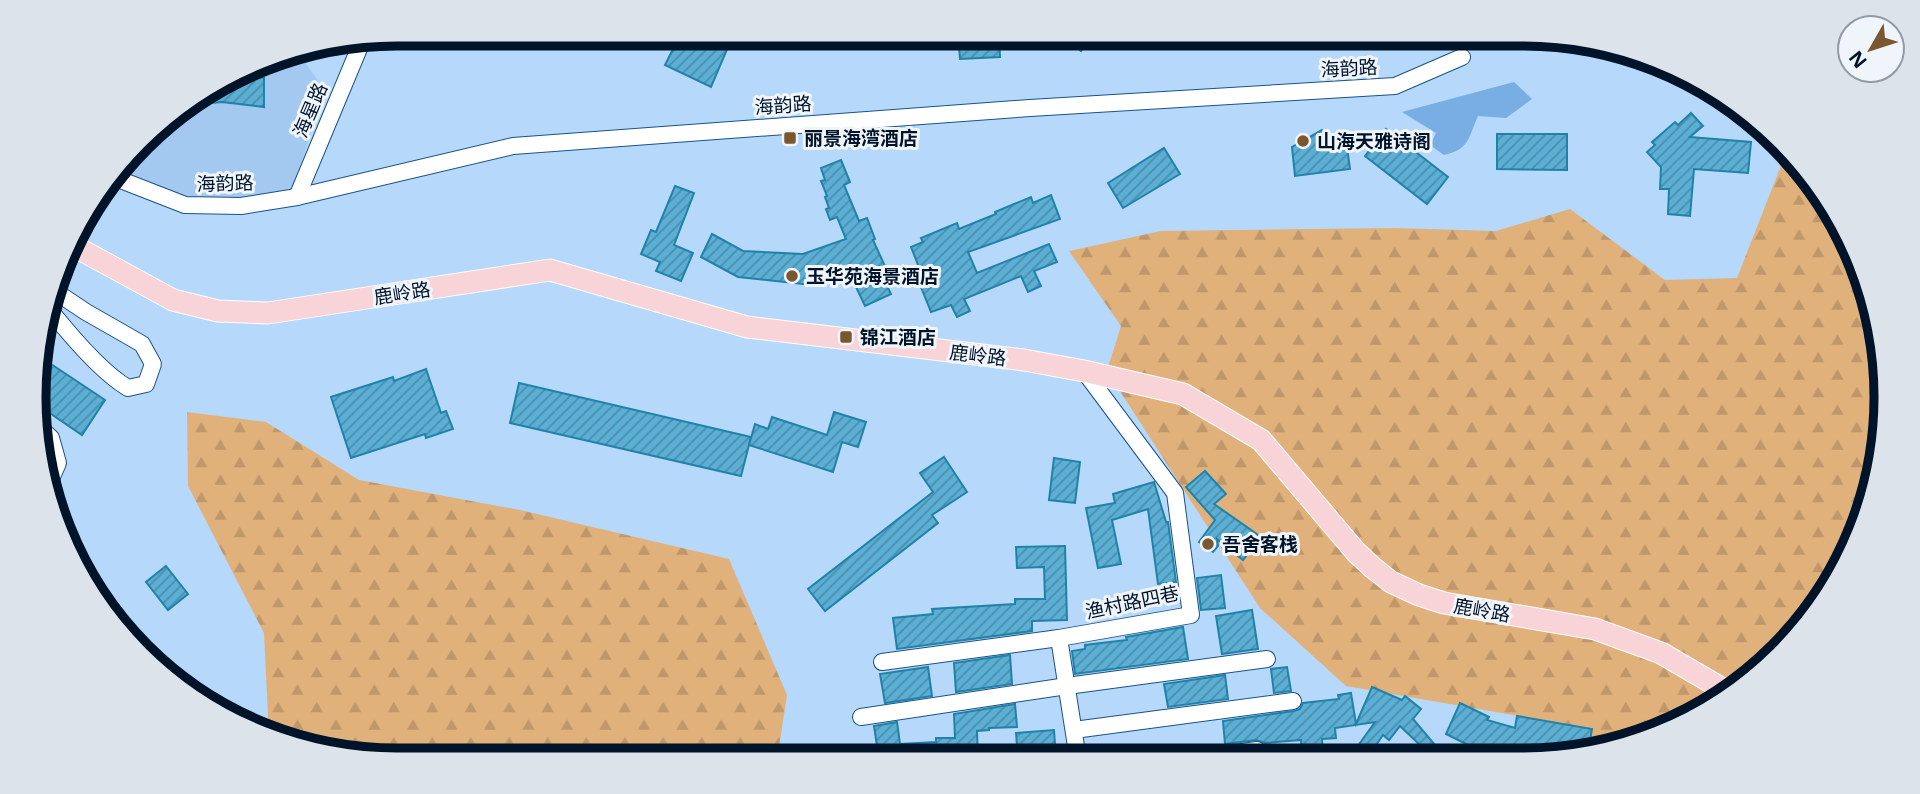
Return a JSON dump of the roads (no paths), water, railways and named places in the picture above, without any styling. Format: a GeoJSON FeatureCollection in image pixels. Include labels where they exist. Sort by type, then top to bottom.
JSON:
{"type":"FeatureCollection","features":[{"type":"Feature","properties":{"kind":"main road","name":"鹿岭路"},"geometry":{"type":"LineString","coordinates":[[79,249],[173,300],[218,311],[268,313],[550,270],[747,327],[1024,360],[1183,394],[1261,440],[1356,552],[1391,582],[1444,603],[1595,629],[1661,653],[1720,688]]}},
{"type":"Feature","properties":{"kind":"street","name":"海星路"},"geometry":{"type":"LineString","coordinates":[[297,197],[359,48]]}},
{"type":"Feature","properties":{"kind":"street","name":"海韵路"},"geometry":{"type":"LineString","coordinates":[[121,180],[185,205],[242,206],[297,197],[513,146],[1030,108],[1395,86],[1462,57]]}},
{"type":"Feature","properties":{"kind":"street"},"geometry":{"type":"LineString","coordinates":[[55,316],[117,382],[128,388],[146,384],[153,365],[142,344],[60,295]]}},
{"type":"Feature","properties":{"kind":"street","name":"渔村路四巷"},"geometry":{"type":"LineString","coordinates":[[1059,638],[1191,615],[1175,494],[1084,371]]}},
{"type":"Feature","properties":{"kind":"street"},"geometry":{"type":"LineString","coordinates":[[48,435],[58,463],[54,473]]}},
{"type":"Feature","properties":{"kind":"street"},"geometry":{"type":"LineString","coordinates":[[882,662],[1059,638],[1076,748]]}},
{"type":"Feature","properties":{"kind":"street"},"geometry":{"type":"LineString","coordinates":[[861,717],[1267,659]]}},
{"type":"Feature","properties":{"kind":"street"},"geometry":{"type":"LineString","coordinates":[[1073,730],[1293,701]]}},
{"type":"Feature","properties":{"kind":"place","name":"丽景海湾酒店"},"geometry":{"type":"Point","coordinates":[790,138]}},
{"type":"Feature","properties":{"kind":"place","name":"山海天雅诗阁"},"geometry":{"type":"Point","coordinates":[1303,141]}},
{"type":"Feature","properties":{"kind":"place","name":"玉华苑海景酒店"},"geometry":{"type":"Point","coordinates":[792,276]}},
{"type":"Feature","properties":{"kind":"place","name":"锦江酒店"},"geometry":{"type":"Point","coordinates":[846,337]}},
{"type":"Feature","properties":{"kind":"place","name":"吾舍客栈"},"geometry":{"type":"Point","coordinates":[1208,544]}}]}
